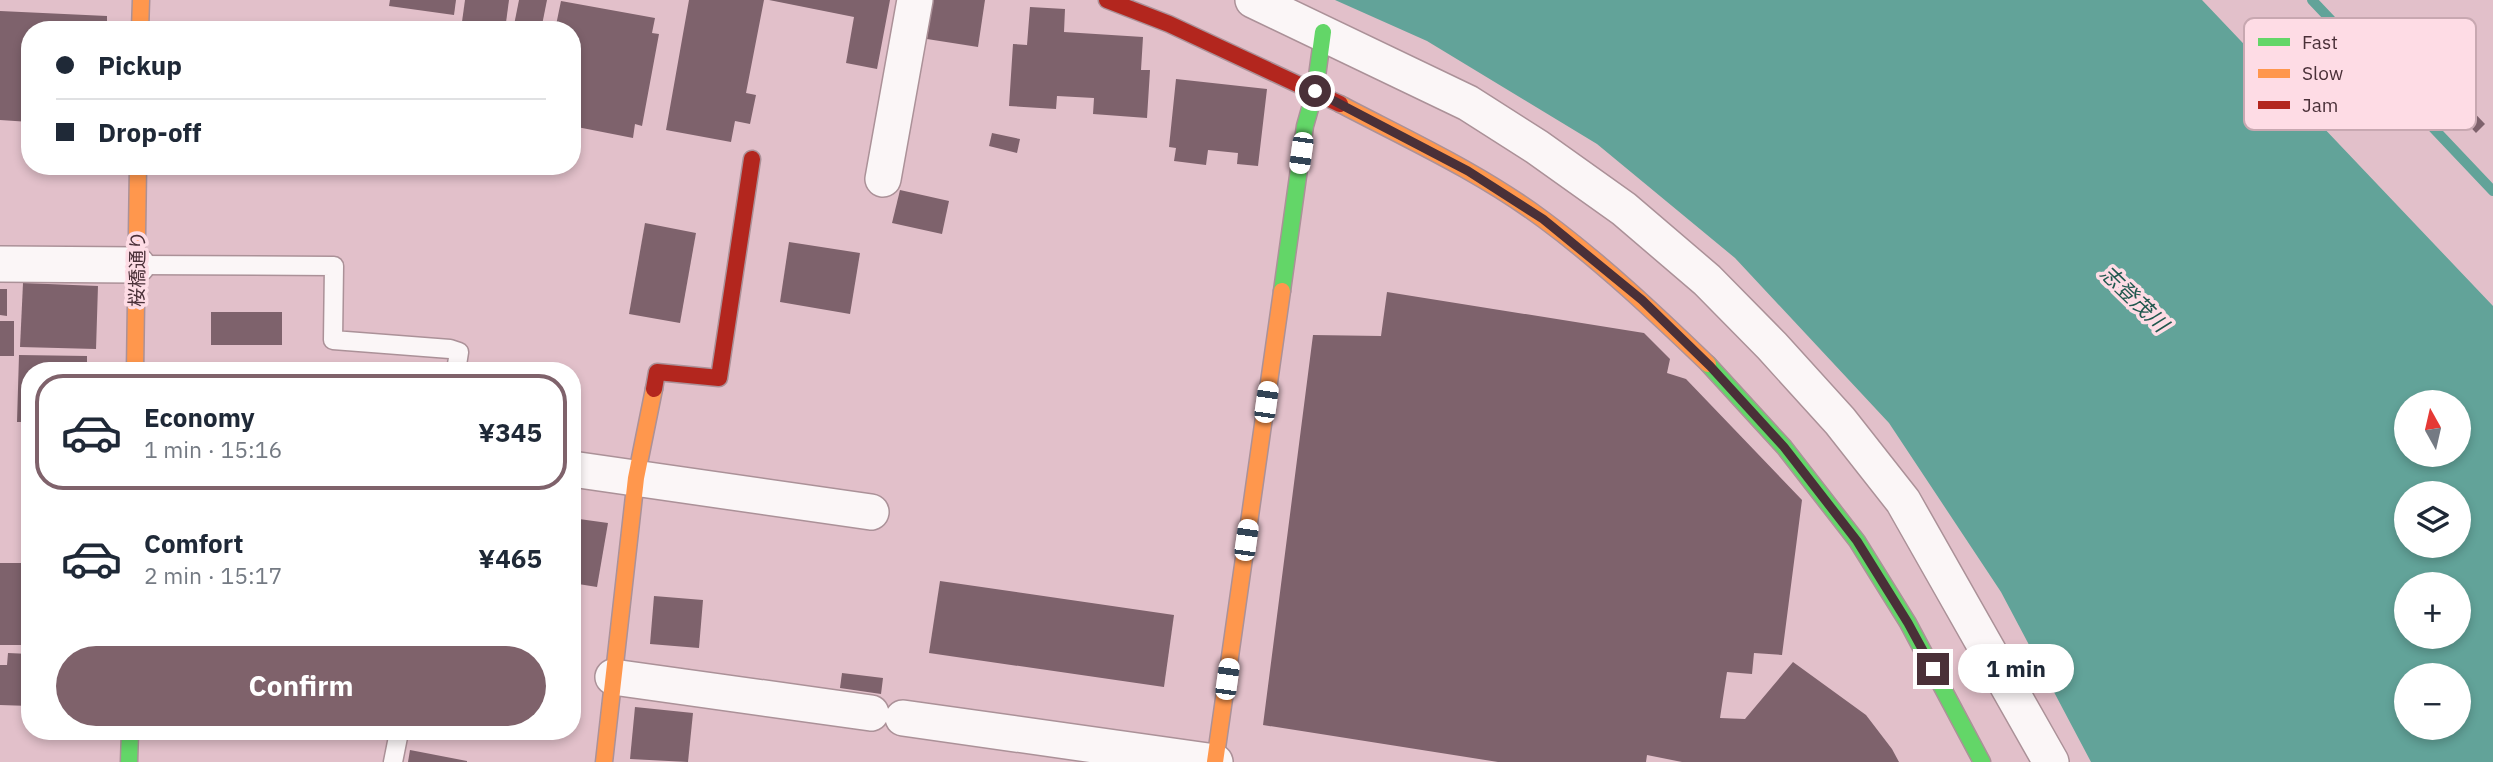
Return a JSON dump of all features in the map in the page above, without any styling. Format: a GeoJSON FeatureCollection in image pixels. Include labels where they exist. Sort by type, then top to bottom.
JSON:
{"type":"FeatureCollection","features":[{"type":"Feature","properties":{"kind":"street"},"geometry":{"type":"LineString","coordinates":[[141,0],[141,21]]}},
{"type":"Feature","properties":{"kind":"street"},"geometry":{"type":"LineString","coordinates":[[883,179],[915,0]]}},
{"type":"Feature","properties":{"kind":"street"},"geometry":{"type":"LineString","coordinates":[[1107,0],[1168,24],[1315,91],[1468,171],[1543,219],[1642,300],[1710,366],[1784,447],[1857,541],[1908,623],[1982,762]]}},
{"type":"Feature","properties":{"kind":"street"},"geometry":{"type":"LineString","coordinates":[[1253,0],[1468,103],[1537,147],[1624,209],[1717,289],[1840,421],[1903,501],[2051,762]]}},
{"type":"Feature","properties":{"kind":"street"},"geometry":{"type":"LineString","coordinates":[[613,677],[1215,762],[1305,125],[1315,91],[1323,32]]}},
{"type":"Feature","properties":{"kind":"street"},"geometry":{"type":"LineString","coordinates":[[604,762],[636,478],[657,372],[719,378],[752,159]]}},
{"type":"Feature","properties":{"kind":"street","name":"桜橋通り"},"geometry":{"type":"LineString","coordinates":[[135,362],[138,175]]}},
{"type":"Feature","properties":{"kind":"street"},"geometry":{"type":"LineString","coordinates":[[0,264],[137,265]]}},
{"type":"Feature","properties":{"kind":"street"},"geometry":{"type":"LineString","coordinates":[[581,470],[871,512]]}},
{"type":"Feature","properties":{"kind":"street"},"geometry":{"type":"LineString","coordinates":[[129,762],[130,740]]}},
{"type":"Feature","properties":{"kind":"lane"},"geometry":{"type":"LineString","coordinates":[[137,265],[334,267],[333,340],[450,349],[459,352],[457,362]]}},
{"type":"Feature","properties":{"kind":"lane"},"geometry":{"type":"LineString","coordinates":[[393,762],[397,740]]}},
{"type":"Feature","properties":{"kind":"water","name":"志登茂川"},"geometry":{"type":"Polygon","coordinates":[[[1335,0],[2202,0],[2244,44],[2244,130],[2326,130],[2493,306],[2493,762],[2091,762],[2001,592],[1889,423],[1735,258],[1597,144],[1427,41],[1335,0]]]}},
{"type":"Feature","properties":{"kind":"building"},"geometry":{"type":"Polygon","coordinates":[[[390,0],[456,0],[454,15],[389,6],[390,0]]]}},
{"type":"Feature","properties":{"kind":"building"},"geometry":{"type":"Polygon","coordinates":[[[465,0],[509,0],[506,21],[462,21],[465,0]]]}},
{"type":"Feature","properties":{"kind":"building"},"geometry":{"type":"Polygon","coordinates":[[[519,0],[547,0],[543,21],[515,21],[519,0]]]}},
{"type":"Feature","properties":{"kind":"building"},"geometry":{"type":"Polygon","coordinates":[[[689,0],[764,0],[746,93],[756,95],[750,124],[735,121],[731,142],[666,130],[689,0]]]}},
{"type":"Feature","properties":{"kind":"building"},"geometry":{"type":"Polygon","coordinates":[[[769,0],[890,0],[877,69],[846,63],[854,17],[769,0]]]}},
{"type":"Feature","properties":{"kind":"building"},"geometry":{"type":"Polygon","coordinates":[[[933,0],[985,0],[978,47],[927,39],[933,0]]]}},
{"type":"Feature","properties":{"kind":"building"},"geometry":{"type":"Polygon","coordinates":[[[561,1],[655,18],[652,33],[659,34],[642,126],[635,124],[633,138],[581,128],[581,21],[557,21],[561,1]]]}},
{"type":"Feature","properties":{"kind":"building"},"geometry":{"type":"Polygon","coordinates":[[[1030,7],[1065,9],[1064,32],[1143,37],[1141,70],[1150,70],[1147,118],[1093,114],[1094,98],[1057,96],[1056,109],[1009,106],[1013,44],[1027,45],[1030,7]]]}},
{"type":"Feature","properties":{"kind":"building"},"geometry":{"type":"Polygon","coordinates":[[[0,11],[107,16],[107,21],[21,21],[21,121],[0,120],[0,11]]]}},
{"type":"Feature","properties":{"kind":"building"},"geometry":{"type":"Polygon","coordinates":[[[1176,79],[1267,89],[1258,166],[1237,164],[1238,153],[1208,150],[1206,165],[1174,161],[1176,148],[1169,147],[1176,79]]]}},
{"type":"Feature","properties":{"kind":"building"},"geometry":{"type":"Polygon","coordinates":[[[2476,115],[2485,124],[2476,133],[2473,130],[2476,130],[2476,115]]]}},
{"type":"Feature","properties":{"kind":"building"},"geometry":{"type":"Polygon","coordinates":[[[992,133],[1020,139],[1017,153],[989,146],[992,133]]]}},
{"type":"Feature","properties":{"kind":"building"},"geometry":{"type":"Polygon","coordinates":[[[900,190],[949,201],[942,234],[892,223],[900,190]]]}},
{"type":"Feature","properties":{"kind":"building"},"geometry":{"type":"Polygon","coordinates":[[[645,223],[696,233],[680,323],[629,314],[645,223]]]}},
{"type":"Feature","properties":{"kind":"building"},"geometry":{"type":"Polygon","coordinates":[[[789,242],[860,253],[850,314],[780,302],[789,242]]]}},
{"type":"Feature","properties":{"kind":"building"},"geometry":{"type":"Polygon","coordinates":[[[23,283],[98,286],[96,349],[20,347],[23,283]]]}},
{"type":"Feature","properties":{"kind":"building"},"geometry":{"type":"Polygon","coordinates":[[[0,289],[7,289],[7,316],[0,315],[0,289]]]}},
{"type":"Feature","properties":{"kind":"building"},"geometry":{"type":"Polygon","coordinates":[[[1387,292],[1644,333],[1670,359],[1667,373],[1686,379],[1802,500],[1782,655],[1754,653],[1752,674],[1727,672],[1720,718],[1745,719],[1793,662],[1866,715],[1899,762],[1682,762],[1647,755],[1646,762],[1498,762],[1263,725],[1313,335],[1381,336],[1387,292]]]}},
{"type":"Feature","properties":{"kind":"building"},"geometry":{"type":"Polygon","coordinates":[[[211,312],[282,312],[282,345],[211,345],[211,312]]]}},
{"type":"Feature","properties":{"kind":"building"},"geometry":{"type":"Polygon","coordinates":[[[0,321],[14,321],[14,356],[0,356],[0,321]]]}},
{"type":"Feature","properties":{"kind":"building"},"geometry":{"type":"Polygon","coordinates":[[[19,355],[87,356],[87,362],[21,362],[21,422],[17,422],[19,355]]]}},
{"type":"Feature","properties":{"kind":"building"},"geometry":{"type":"Polygon","coordinates":[[[581,519],[608,523],[597,587],[581,584],[581,519]]]}},
{"type":"Feature","properties":{"kind":"building"},"geometry":{"type":"Polygon","coordinates":[[[0,563],[21,563],[21,645],[0,645],[0,563]]]}},
{"type":"Feature","properties":{"kind":"building"},"geometry":{"type":"Polygon","coordinates":[[[940,581],[1174,615],[1164,687],[929,653],[940,581]]]}},
{"type":"Feature","properties":{"kind":"building"},"geometry":{"type":"Polygon","coordinates":[[[654,596],[703,600],[699,648],[650,644],[654,596]]]}},
{"type":"Feature","properties":{"kind":"building"},"geometry":{"type":"Polygon","coordinates":[[[8,653],[21,654],[21,706],[0,705],[0,665],[7,665],[8,653]]]}},
{"type":"Feature","properties":{"kind":"building"},"geometry":{"type":"Polygon","coordinates":[[[842,673],[883,678],[881,694],[840,688],[842,673]]]}},
{"type":"Feature","properties":{"kind":"building"},"geometry":{"type":"Polygon","coordinates":[[[635,707],[693,713],[688,762],[630,759],[635,707]]]}},
{"type":"Feature","properties":{"kind":"building"},"geometry":{"type":"Polygon","coordinates":[[[410,750],[467,761],[467,762],[408,762],[410,750]]]}},
{"type":"Feature","properties":{"kind":"waterway"},"geometry":{"type":"LineString","coordinates":[[2312,0],[2329,18]]}},
{"type":"Feature","properties":{"kind":"waterway"},"geometry":{"type":"LineString","coordinates":[[2435,130],[2493,191]]}},
{"type":"Feature","properties":{"kind":"traffic: fast"},"geometry":{"type":"LineString","coordinates":[[1282,291],[1305,126],[1315,91],[1323,32]]}},
{"type":"Feature","properties":{"kind":"traffic: fast"},"geometry":{"type":"LineString","coordinates":[[1708,364],[1784,447],[1857,541],[1908,623],[1982,762]]}},
{"type":"Feature","properties":{"kind":"traffic: fast"},"geometry":{"type":"LineString","coordinates":[[129,762],[130,740]]}},
{"type":"Feature","properties":{"kind":"traffic: slow"},"geometry":{"type":"LineString","coordinates":[[140,21],[141,0]]}},
{"type":"Feature","properties":{"kind":"traffic: slow"},"geometry":{"type":"LineString","coordinates":[[1340,104],[1444,158],[1520,203],[1566,236],[1607,271],[1708,364]]}},
{"type":"Feature","properties":{"kind":"traffic: slow"},"geometry":{"type":"LineString","coordinates":[[135,362],[138,175]]}},
{"type":"Feature","properties":{"kind":"traffic: slow"},"geometry":{"type":"LineString","coordinates":[[1215,762],[1282,291]]}},
{"type":"Feature","properties":{"kind":"traffic: slow"},"geometry":{"type":"LineString","coordinates":[[604,762],[636,478],[654,389]]}},
{"type":"Feature","properties":{"kind":"traffic: jam"},"geometry":{"type":"LineString","coordinates":[[1107,0],[1169,24],[1340,104]]}},
{"type":"Feature","properties":{"kind":"traffic: jam"},"geometry":{"type":"LineString","coordinates":[[654,389],[657,372],[719,378],[752,159]]}},
{"type":"Feature","properties":{"kind":"route"},"geometry":{"type":"LineString","coordinates":[[1315,91],[1468,171],[1543,219],[1642,300],[1710,366],[1784,447],[1857,541],[1933,669]]}}]}
